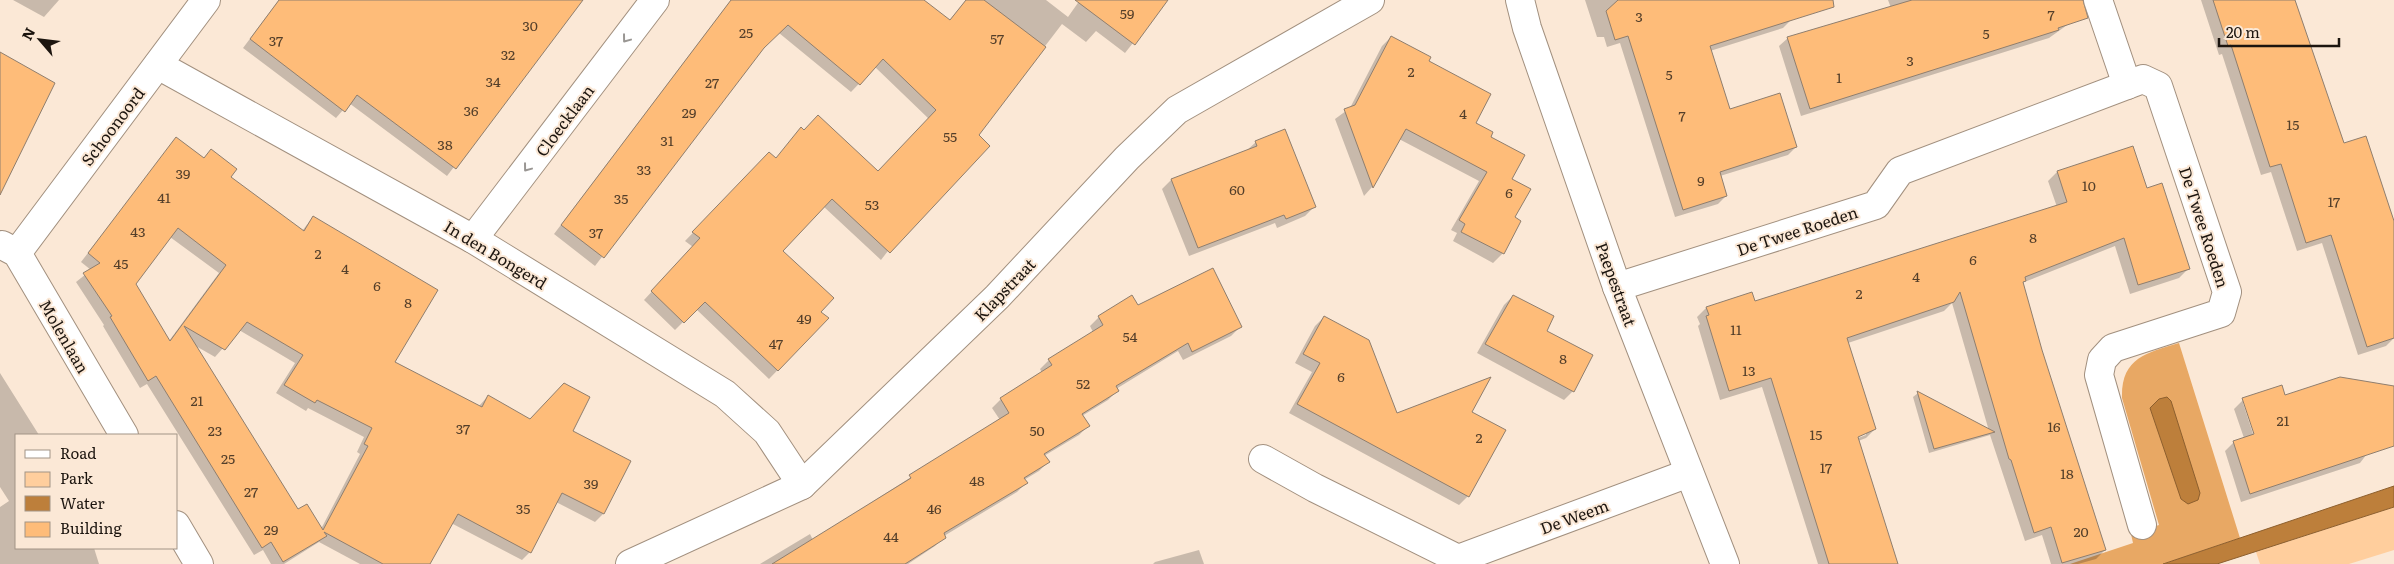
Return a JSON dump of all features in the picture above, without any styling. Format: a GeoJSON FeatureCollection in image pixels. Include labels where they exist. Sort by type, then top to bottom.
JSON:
{"type":"FeatureCollection","features":[{"type":"Feature","properties":{"kind":"street","name":"Schoonoord"},"geometry":{"type":"LineString","coordinates":[[8,249],[158,65],[206,0]]}},
{"type":"Feature","properties":{"kind":"street","name":"Cloecklaan"},"geometry":{"type":"LineString","coordinates":[[473,239],[655,0]]}},
{"type":"Feature","properties":{"kind":"street","name":"Klapstraat"},"geometry":{"type":"LineString","coordinates":[[630,564],[802,485],[997,297],[1127,158],[1177,110],[1370,0]]}},
{"type":"Feature","properties":{"kind":"street","name":"Paepestraat"},"geometry":{"type":"LineString","coordinates":[[1520,0],[1527,28],[1618,287],[1725,564]]}},
{"type":"Feature","properties":{"kind":"street"},"geometry":{"type":"LineString","coordinates":[[2098,0],[2127,85]]}},
{"type":"Feature","properties":{"kind":"street","name":"In den Bongerd"},"geometry":{"type":"LineString","coordinates":[[158,65],[473,239],[725,394],[767,432],[802,485]]}},
{"type":"Feature","properties":{"kind":"street","name":"De Twee Roeden"},"geometry":{"type":"LineString","coordinates":[[1618,287],[1876,205],[1900,171],[2142,79],[2158,86],[2227,292],[2221,313],[2113,348],[2102,360],[2100,374],[2142,525]]}},
{"type":"Feature","properties":{"kind":"street","name":"Molenlaan"},"geometry":{"type":"LineString","coordinates":[[8,249],[123,434]]}},
{"type":"Feature","properties":{"kind":"street","name":"De Weem"},"geometry":{"type":"LineString","coordinates":[[1262,459],[1459,562],[1689,474]]}},
{"type":"Feature","properties":{"kind":"street"},"geometry":{"type":"LineString","coordinates":[[178,528],[199,564]]}},
{"type":"Feature","properties":{"kind":"green space"},"geometry":{"type":"Polygon","coordinates":[[[2394,507],[2394,550],[2349,564],[2260,564],[2256,552],[2394,507]]]}},
{"type":"Feature","properties":{"kind":"shaded area"},"geometry":{"type":"Polygon","coordinates":[[[2179,343],[2240,538],[2163,564],[2070,564],[2133,543],[2131,534],[2159,525],[2122,398],[2123,385],[2126,374],[2138,359],[2156,350],[2179,343]]]}},
{"type":"Feature","properties":{"kind":"water"},"geometry":{"type":"Polygon","coordinates":[[[2167,397],[2171,401],[2200,493],[2198,500],[2188,504],[2181,499],[2150,408],[2159,399],[2167,397]]]}},
{"type":"Feature","properties":{"kind":"water"},"geometry":{"type":"Polygon","coordinates":[[[2394,486],[2394,507],[2217,564],[2163,564],[2394,486]]]}},
{"type":"Feature","properties":{"kind":"building"},"geometry":{"type":"Polygon","coordinates":[[[279,0],[583,0],[456,169],[357,95],[345,112],[250,39],[279,0]]]}},
{"type":"Feature","properties":{"kind":"building"},"geometry":{"type":"Polygon","coordinates":[[[731,0],[924,0],[950,20],[966,0],[984,0],[1046,47],[979,135],[990,146],[890,253],[832,199],[783,251],[834,298],[821,312],[829,318],[778,371],[705,302],[684,323],[651,291],[700,238],[692,232],[769,152],[776,158],[801,127],[804,130],[818,115],[878,171],[936,110],[883,59],[860,85],[788,25],[764,48],[604,258],[561,225],[731,0]]]}},
{"type":"Feature","properties":{"kind":"building"},"geometry":{"type":"Polygon","coordinates":[[[1075,0],[1168,0],[1135,45],[1075,0]]]}},
{"type":"Feature","properties":{"kind":"building"},"geometry":{"type":"Polygon","coordinates":[[[1618,0],[1833,0],[1834,7],[1710,46],[1730,109],[1780,93],[1797,147],[1720,172],[1727,196],[1683,210],[1628,36],[1615,40],[1606,11],[1618,0]]]}},
{"type":"Feature","properties":{"kind":"building"},"geometry":{"type":"Polygon","coordinates":[[[1912,0],[2083,0],[2088,18],[2058,28],[2059,30],[1810,109],[1787,37],[1912,0]]]}},
{"type":"Feature","properties":{"kind":"building"},"geometry":{"type":"Polygon","coordinates":[[[2213,0],[2295,0],[2344,143],[2366,136],[2394,221],[2394,338],[2367,347],[2331,235],[2306,243],[2281,164],[2270,167],[2231,45],[2228,46],[2213,0]]]}},
{"type":"Feature","properties":{"kind":"building"},"geometry":{"type":"Polygon","coordinates":[[[1391,36],[1431,57],[1429,61],[1491,94],[1476,123],[1493,132],[1491,137],[1525,155],[1512,179],[1531,189],[1515,217],[1521,221],[1504,254],[1461,232],[1465,224],[1459,220],[1487,172],[1406,129],[1373,188],[1344,109],[1355,105],[1391,36]]]}},
{"type":"Feature","properties":{"kind":"building"},"geometry":{"type":"Polygon","coordinates":[[[0,52],[55,83],[0,195],[0,52]]]}},
{"type":"Feature","properties":{"kind":"building"},"geometry":{"type":"Polygon","coordinates":[[[1285,129],[1316,207],[1286,219],[1284,215],[1198,248],[1171,179],[1257,146],[1255,141],[1285,129]]]}},
{"type":"Feature","properties":{"kind":"building"},"geometry":{"type":"Polygon","coordinates":[[[176,137],[204,158],[211,149],[237,169],[231,177],[304,231],[313,216],[438,290],[395,362],[482,407],[488,395],[530,419],[564,383],[590,397],[573,431],[631,461],[604,514],[562,493],[531,553],[458,514],[430,564],[383,564],[324,532],[327,536],[283,562],[271,542],[262,548],[156,376],[148,381],[110,317],[112,316],[83,273],[100,263],[88,253],[176,137]],[[178,228],[136,284],[170,341],[226,265],[178,228]],[[247,322],[225,350],[184,326],[298,509],[307,504],[323,530],[368,446],[364,444],[372,428],[317,400],[315,403],[284,385],[303,355],[247,322]]]}},
{"type":"Feature","properties":{"kind":"building"},"geometry":{"type":"Polygon","coordinates":[[[2133,146],[2147,188],[2162,183],[2190,269],[2138,285],[2124,238],[2025,277],[2026,281],[2023,282],[2042,350],[2106,550],[2062,563],[2051,527],[2034,533],[2011,460],[2009,459],[1960,292],[1954,302],[1847,338],[1876,429],[1858,437],[1898,564],[1829,564],[1771,378],[1729,391],[1706,316],[1709,315],[1706,307],[1752,292],[1755,301],[2067,202],[2057,171],[2133,146]]]}},
{"type":"Feature","properties":{"kind":"building"},"geometry":{"type":"Polygon","coordinates":[[[1213,268],[1242,327],[1192,352],[1188,343],[1116,386],[1119,391],[1082,414],[1090,426],[1044,454],[1050,462],[1024,478],[1028,483],[944,533],[946,538],[905,564],[772,564],[911,478],[909,475],[1009,413],[1000,398],[1052,365],[1048,359],[1103,325],[1098,316],[1132,295],[1138,305],[1213,268]]]}},
{"type":"Feature","properties":{"kind":"building"},"geometry":{"type":"Polygon","coordinates":[[[1513,295],[1554,316],[1547,331],[1593,355],[1574,392],[1485,344],[1513,295]]]}},
{"type":"Feature","properties":{"kind":"building"},"geometry":{"type":"Polygon","coordinates":[[[1324,316],[1369,340],[1397,413],[1491,377],[1472,412],[1506,430],[1469,497],[1297,404],[1320,363],[1303,354],[1324,316]]]}},
{"type":"Feature","properties":{"kind":"building"},"geometry":{"type":"Polygon","coordinates":[[[2340,377],[2394,386],[2394,446],[2250,494],[2233,441],[2254,434],[2242,398],[2282,385],[2285,395],[2340,377]]]}},
{"type":"Feature","properties":{"kind":"building"},"geometry":{"type":"Polygon","coordinates":[[[1917,391],[1995,432],[1934,449],[1917,391]]]}}]}
